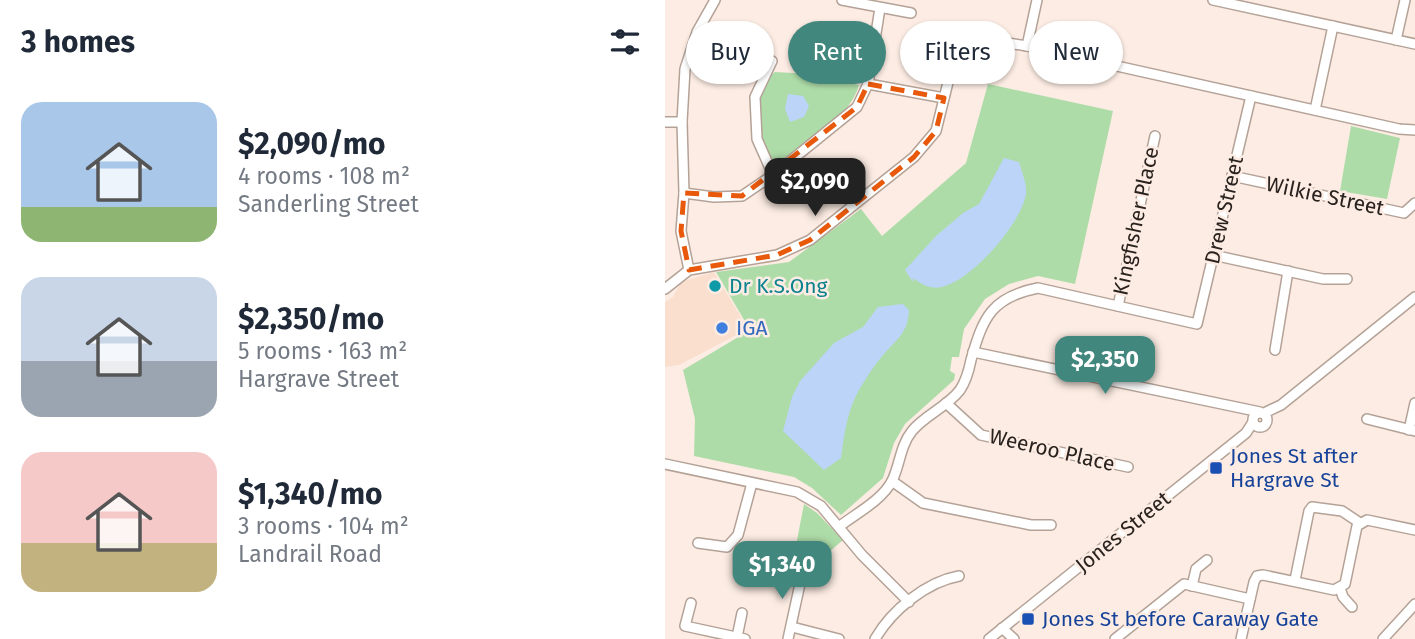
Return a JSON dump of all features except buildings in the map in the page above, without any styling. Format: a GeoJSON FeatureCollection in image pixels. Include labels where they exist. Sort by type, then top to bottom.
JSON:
{"type":"FeatureCollection","features":[{"type":"Feature","properties":{"kind":"street"},"geometry":{"type":"LineString","coordinates":[[689,271],[681,231],[685,69],[697,32],[715,0]]}},
{"type":"Feature","properties":{"kind":"street"},"geometry":{"type":"LineString","coordinates":[[842,0],[911,13]]}},
{"type":"Feature","properties":{"kind":"street"},"geometry":{"type":"LineString","coordinates":[[1027,46],[1037,0]]}},
{"type":"Feature","properties":{"kind":"street"},"geometry":{"type":"LineString","coordinates":[[1213,0],[1415,44]]}},
{"type":"Feature","properties":{"kind":"street"},"geometry":{"type":"LineString","coordinates":[[1396,40],[1405,0]]}},
{"type":"Feature","properties":{"kind":"street"},"geometry":{"type":"LineString","coordinates":[[878,21],[880,8]]}},
{"type":"Feature","properties":{"kind":"street"},"geometry":{"type":"LineString","coordinates":[[1315,110],[1333,26]]}},
{"type":"Feature","properties":{"kind":"street"},"geometry":{"type":"LineString","coordinates":[[665,289],[689,271],[776,255],[810,240],[914,157],[936,131],[953,62],[970,43],[982,39],[1027,46],[1399,129],[1415,130]]}},
{"type":"Feature","properties":{"kind":"street"},"geometry":{"type":"LineString","coordinates":[[761,84],[755,97],[757,139],[773,175]]}},
{"type":"Feature","properties":{"kind":"street"},"geometry":{"type":"LineString","coordinates":[[684,193],[714,197],[742,195],[773,175],[857,107],[868,84],[944,98]]}},
{"type":"Feature","properties":{"kind":"street","name":"Drew Street"},"geometry":{"type":"LineString","coordinates":[[1118,306],[1197,324],[1251,96]]}},
{"type":"Feature","properties":{"kind":"street"},"geometry":{"type":"LineString","coordinates":[[665,122],[682,122]]}},
{"type":"Feature","properties":{"kind":"street","name":"Kingfisher Place"},"geometry":{"type":"LineString","coordinates":[[1118,306],[1155,136]]}},
{"type":"Feature","properties":{"kind":"street","name":"Wilkie Street"},"geometry":{"type":"LineString","coordinates":[[1232,176],[1404,213],[1415,203]]}},
{"type":"Feature","properties":{"kind":"street"},"geometry":{"type":"LineString","coordinates":[[1213,255],[1323,279],[1347,279]]}},
{"type":"Feature","properties":{"kind":"street"},"geometry":{"type":"LineString","coordinates":[[1275,350],[1288,271]]}},
{"type":"Feature","properties":{"kind":"street"},"geometry":{"type":"LineString","coordinates":[[840,526],[884,493],[892,481],[904,443],[912,431],[946,403],[964,383],[984,319],[996,306],[1021,291],[1038,288],[1118,306]]}},
{"type":"Feature","properties":{"kind":"street","name":"Jones Street"},"geometry":{"type":"LineString","coordinates":[[999,635],[1260,419],[1415,297]]}},
{"type":"Feature","properties":{"kind":"street","name":"Jones Street"},"geometry":{"type":"LineString","coordinates":[[1260,419],[1289,404],[1415,303]]}},
{"type":"Feature","properties":{"kind":"street"},"geometry":{"type":"LineString","coordinates":[[973,352],[1244,410],[1260,419]]}},
{"type":"Feature","properties":{"kind":"street","name":"Weeroo Place"},"geometry":{"type":"LineString","coordinates":[[946,403],[981,435],[1128,467]]}},
{"type":"Feature","properties":{"kind":"street"},"geometry":{"type":"LineString","coordinates":[[1367,419],[1412,430],[1415,403]]}},
{"type":"Feature","properties":{"kind":"street"},"geometry":{"type":"LineString","coordinates":[[665,464],[797,492],[821,506],[862,555],[909,602]]}},
{"type":"Feature","properties":{"kind":"street"},"geometry":{"type":"LineString","coordinates":[[892,481],[923,503],[1031,525],[1051,525]]}},
{"type":"Feature","properties":{"kind":"street"},"geometry":{"type":"LineString","coordinates":[[698,542],[727,547],[738,535],[752,482]]}},
{"type":"Feature","properties":{"kind":"street"},"geometry":{"type":"LineString","coordinates":[[1294,580],[1312,507],[1342,511],[1360,523]]}},
{"type":"Feature","properties":{"kind":"street"},"geometry":{"type":"LineString","coordinates":[[1244,638],[1250,599],[1257,576],[1340,589],[1345,584],[1357,526],[1360,523],[1367,520],[1415,530]]}},
{"type":"Feature","properties":{"kind":"street"},"geometry":{"type":"LineString","coordinates":[[1192,586],[1196,569],[1207,560]]}},
{"type":"Feature","properties":{"kind":"street"},"geometry":{"type":"LineString","coordinates":[[788,639],[803,570]]}},
{"type":"Feature","properties":{"kind":"street"},"geometry":{"type":"LineString","coordinates":[[875,639],[885,623],[909,602],[940,580],[959,576]]}},
{"type":"Feature","properties":{"kind":"street"},"geometry":{"type":"LineString","coordinates":[[1115,639],[1184,584],[1250,599]]}},
{"type":"Feature","properties":{"kind":"street"},"geometry":{"type":"LineString","coordinates":[[1340,589],[1352,607]]}},
{"type":"Feature","properties":{"kind":"street"},"geometry":{"type":"LineString","coordinates":[[691,603],[685,626],[741,638],[742,613]]}},
{"type":"Feature","properties":{"kind":"street"},"geometry":{"type":"LineString","coordinates":[[1383,639],[1415,604]]}},
{"type":"Feature","properties":{"kind":"street"},"geometry":{"type":"LineString","coordinates":[[792,626],[839,639]]}},
{"type":"Feature","properties":{"kind":"street"},"geometry":{"type":"LineString","coordinates":[[999,635],[1014,639]]}},
{"type":"Feature","properties":{"kind":"highlighted area"},"geometry":{"type":"Polygon","coordinates":[[[868,84],[944,98],[936,131],[914,157],[810,240],[777,255],[689,270],[681,231],[684,193],[742,196],[857,107],[868,84]]]}},
{"type":"Feature","properties":{"kind":"shaded area"},"geometry":{"type":"Polygon","coordinates":[[[714,272],[748,329],[679,365],[665,367],[665,302],[673,297],[681,282],[714,272]]]}},
{"type":"Feature","properties":{"kind":"green space"},"geometry":{"type":"Polygon","coordinates":[[[774,73],[788,73],[788,84],[859,85],[847,108],[837,119],[781,163],[773,163],[771,160],[763,139],[760,120],[762,92],[765,84],[774,84],[774,73]]]}},
{"type":"Feature","properties":{"kind":"green space"},"geometry":{"type":"Polygon","coordinates":[[[988,84],[1113,111],[1075,284],[1038,276],[1009,284],[985,299],[964,329],[959,357],[952,357],[950,371],[955,374],[954,380],[905,424],[894,443],[883,478],[841,515],[812,488],[794,477],[694,456],[695,419],[683,370],[750,330],[716,272],[789,262],[861,209],[882,236],[966,163],[988,84]]]}},
{"type":"Feature","properties":{"kind":"green space"},"geometry":{"type":"Polygon","coordinates":[[[1351,126],[1400,138],[1387,199],[1340,191],[1351,126]]]}},
{"type":"Feature","properties":{"kind":"green space"},"geometry":{"type":"Polygon","coordinates":[[[804,504],[817,513],[843,540],[814,565],[793,561],[804,504]]]}},
{"type":"Feature","properties":{"kind":"water"},"geometry":{"type":"Polygon","coordinates":[[[788,94],[803,96],[809,106],[804,117],[790,122],[785,109],[788,94]]]}},
{"type":"Feature","properties":{"kind":"water"},"geometry":{"type":"Polygon","coordinates":[[[1004,158],[1019,162],[1026,190],[1022,206],[1005,235],[967,274],[954,282],[934,288],[913,278],[913,282],[905,270],[936,236],[963,213],[979,204],[1004,158]]]}},
{"type":"Feature","properties":{"kind":"water"},"geometry":{"type":"Polygon","coordinates":[[[903,304],[909,310],[906,326],[874,366],[859,390],[849,415],[841,458],[824,470],[783,431],[792,397],[800,381],[834,343],[863,327],[878,307],[903,304]]]}},
{"type":"Feature","properties":{"kind":"place","name":"Dr K.S.Ong"},"geometry":{"type":"Point","coordinates":[715,286]}},
{"type":"Feature","properties":{"kind":"place","name":"IGA"},"geometry":{"type":"Point","coordinates":[722,328]}},
{"type":"Feature","properties":{"kind":"place","name":"Jones St after Hargrave St"},"geometry":{"type":"Point","coordinates":[1216,468]}},
{"type":"Feature","properties":{"kind":"place","name":"Jones St before Caraway Gate"},"geometry":{"type":"Point","coordinates":[1028,619]}}]}
